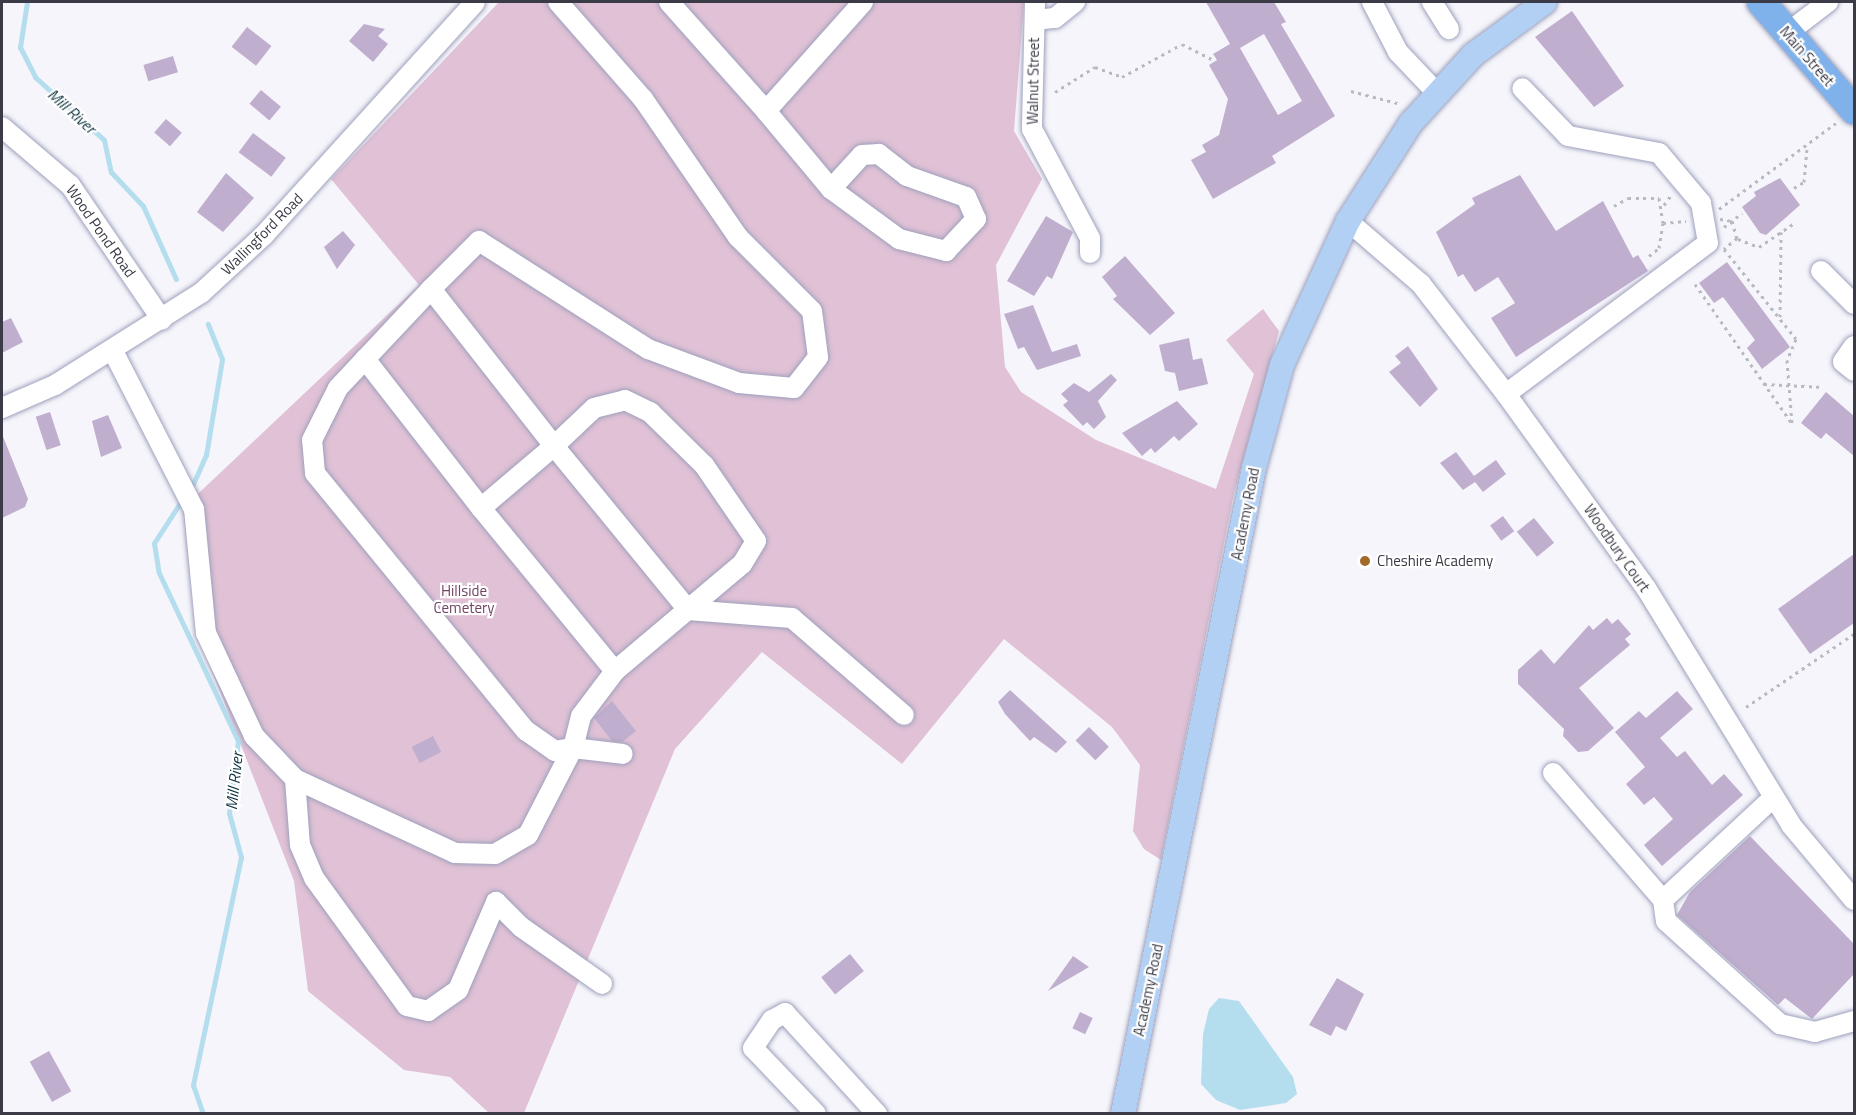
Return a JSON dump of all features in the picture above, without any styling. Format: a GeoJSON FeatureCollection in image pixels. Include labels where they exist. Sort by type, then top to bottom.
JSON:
{"type":"FeatureCollection","features":[{"type":"Feature","properties":{"kind":"highway","name":"Main Street"},"geometry":{"type":"LineString","coordinates":[[1761,2],[1845,116]]}},
{"type":"Feature","properties":{"kind":"main road","name":"Academy Road"},"geometry":{"type":"LineString","coordinates":[[1123,1113],[1263,425],[1282,365],[1348,220],[1380,167],[1436,92],[1473,55],[1540,3]]}},
{"type":"Feature","properties":{"kind":"street","name":"Wallingford Road"},"geometry":{"type":"LineString","coordinates":[[2,408],[113,351],[162,320],[264,235],[475,2]]}},
{"type":"Feature","properties":{"kind":"street"},"geometry":{"type":"LineString","coordinates":[[558,2],[643,99],[738,237],[812,311],[818,357],[794,388],[739,383],[648,349],[479,241],[338,388],[312,440],[315,473],[526,731],[555,751],[573,748],[623,754]]}},
{"type":"Feature","properties":{"kind":"street"},"geometry":{"type":"LineString","coordinates":[[669,2],[766,111],[831,189],[899,239],[930,250],[946,251],[976,219],[966,197],[907,176],[879,154],[862,155],[831,189]]}},
{"type":"Feature","properties":{"kind":"street"},"geometry":{"type":"LineString","coordinates":[[766,111],[864,2]]}},
{"type":"Feature","properties":{"kind":"street"},"geometry":{"type":"LineString","coordinates":[[1035,11],[1054,18],[1075,2]]}},
{"type":"Feature","properties":{"kind":"street"},"geometry":{"type":"LineString","coordinates":[[1372,2],[1398,52],[1436,92]]}},
{"type":"Feature","properties":{"kind":"street"},"geometry":{"type":"LineString","coordinates":[[1432,2],[1449,29]]}},
{"type":"Feature","properties":{"kind":"street"},"geometry":{"type":"LineString","coordinates":[[1786,33],[1828,2]]}},
{"type":"Feature","properties":{"kind":"street","name":"Walnut Street"},"geometry":{"type":"LineString","coordinates":[[1035,11],[1032,129],[1087,231],[1090,253]]}},
{"type":"Feature","properties":{"kind":"street"},"geometry":{"type":"LineString","coordinates":[[1506,394],[1708,243],[1701,203],[1659,153],[1568,136],[1522,88]]}},
{"type":"Feature","properties":{"kind":"street","name":"Wood Pond Road"},"geometry":{"type":"LineString","coordinates":[[2,127],[70,185],[162,320]]}},
{"type":"Feature","properties":{"kind":"street","name":"Woodbury Court"},"geometry":{"type":"LineString","coordinates":[[1348,220],[1421,284],[1506,394],[1646,588],[1774,797],[1854,900]]}},
{"type":"Feature","properties":{"kind":"street"},"geometry":{"type":"LineString","coordinates":[[1821,271],[1854,303]]}},
{"type":"Feature","properties":{"kind":"street"},"geometry":{"type":"LineString","coordinates":[[431,289],[688,610],[792,618],[904,716]]}},
{"type":"Feature","properties":{"kind":"street"},"geometry":{"type":"LineString","coordinates":[[1854,346],[1843,362],[1854,371]]}},
{"type":"Feature","properties":{"kind":"street"},"geometry":{"type":"LineString","coordinates":[[113,351],[194,510],[206,633],[254,736],[295,779],[455,853],[495,854],[528,836],[573,748],[581,716],[615,671],[742,564],[756,541],[704,465],[650,412],[625,400],[594,408],[555,446],[481,508]]}},
{"type":"Feature","properties":{"kind":"street"},"geometry":{"type":"LineString","coordinates":[[365,359],[481,508],[615,671]]}},
{"type":"Feature","properties":{"kind":"street"},"geometry":{"type":"LineString","coordinates":[[1553,773],[1663,900],[1666,921],[1780,1024],[1815,1032],[1854,1021]]}},
{"type":"Feature","properties":{"kind":"street"},"geometry":{"type":"LineString","coordinates":[[295,779],[300,845],[314,878],[407,1006],[428,1011],[458,990],[496,902],[521,927],[602,984]]}},
{"type":"Feature","properties":{"kind":"street"},"geometry":{"type":"LineString","coordinates":[[1663,900],[1774,797]]}},
{"type":"Feature","properties":{"kind":"street"},"geometry":{"type":"LineString","coordinates":[[816,1113],[753,1048],[772,1020],[785,1012],[877,1113]]}},
{"type":"Feature","properties":{"kind":"path"},"geometry":{"type":"LineString","coordinates":[[1055,92],[1095,67],[1122,77],[1182,44],[1213,60]]}},
{"type":"Feature","properties":{"kind":"path"},"geometry":{"type":"LineString","coordinates":[[1351,91],[1389,105],[1402,104]]}},
{"type":"Feature","properties":{"kind":"path"},"geometry":{"type":"LineString","coordinates":[[1737,238],[1732,221],[1710,216],[1845,116]]}},
{"type":"Feature","properties":{"kind":"path"},"geometry":{"type":"LineString","coordinates":[[1794,188],[1804,182],[1807,145]]}},
{"type":"Feature","properties":{"kind":"path"},"geometry":{"type":"LineString","coordinates":[[1614,206],[1628,198],[1659,198],[1663,223],[1659,248],[1649,256]]}},
{"type":"Feature","properties":{"kind":"path"},"geometry":{"type":"LineString","coordinates":[[1663,223],[1696,220]]}},
{"type":"Feature","properties":{"kind":"path"},"geometry":{"type":"LineString","coordinates":[[1737,238],[1759,247],[1793,224]]}},
{"type":"Feature","properties":{"kind":"path"},"geometry":{"type":"LineString","coordinates":[[1780,319],[1781,232]]}},
{"type":"Feature","properties":{"kind":"path"},"geometry":{"type":"LineString","coordinates":[[1695,284],[1792,424],[1786,360],[1796,339],[1724,249],[1737,238]]}},
{"type":"Feature","properties":{"kind":"path"},"geometry":{"type":"LineString","coordinates":[[1764,384],[1789,388],[1824,387]]}},
{"type":"Feature","properties":{"kind":"path"},"geometry":{"type":"LineString","coordinates":[[1746,707],[1854,634]]}},
{"type":"Feature","properties":{"kind":"green space","name":"Hillside Cemetery"},"geometry":{"type":"Polygon","coordinates":[[[499,2],[1024,2],[1014,131],[1042,179],[996,265],[1005,367],[1021,392],[1096,440],[1216,489],[1254,374],[1226,340],[1263,309],[1279,331],[1234,493],[1161,860],[1144,849],[1133,831],[1140,765],[1112,727],[1004,639],[902,764],[762,652],[675,749],[524,1113],[489,1113],[450,1077],[404,1070],[308,991],[294,881],[196,630],[183,508],[419,285],[331,179],[499,2]]]}},
{"type":"Feature","properties":{"kind":"water"},"geometry":{"type":"Polygon","coordinates":[[[1219,998],[1239,1001],[1293,1077],[1297,1094],[1286,1103],[1240,1110],[1216,1100],[1201,1084],[1203,1034],[1209,1009],[1219,998]]]}},
{"type":"Feature","properties":{"kind":"building"},"geometry":{"type":"Polygon","coordinates":[[[1206,2],[1274,2],[1286,22],[1281,24],[1335,116],[1272,156],[1276,163],[1213,199],[1191,160],[1206,152],[1202,145],[1219,135],[1228,99],[1209,65],[1217,60],[1213,54],[1230,44],[1206,2]],[[1264,34],[1240,48],[1278,115],[1302,101],[1264,34]]]}},
{"type":"Feature","properties":{"kind":"building"},"geometry":{"type":"Polygon","coordinates":[[[1572,11],[1624,86],[1594,107],[1535,37],[1572,11]]]}},
{"type":"Feature","properties":{"kind":"building"},"geometry":{"type":"Polygon","coordinates":[[[364,24],[385,29],[378,36],[388,44],[373,62],[349,41],[364,24]]]}},
{"type":"Feature","properties":{"kind":"building"},"geometry":{"type":"Polygon","coordinates":[[[247,27],[271,46],[256,66],[232,47],[247,27]]]}},
{"type":"Feature","properties":{"kind":"building"},"geometry":{"type":"Polygon","coordinates":[[[173,56],[178,72],[148,81],[143,65],[173,56]]]}},
{"type":"Feature","properties":{"kind":"building"},"geometry":{"type":"Polygon","coordinates":[[[261,90],[281,107],[269,121],[249,104],[261,90]]]}},
{"type":"Feature","properties":{"kind":"building"},"geometry":{"type":"Polygon","coordinates":[[[166,119],[182,133],[170,146],[154,133],[166,119]]]}},
{"type":"Feature","properties":{"kind":"building"},"geometry":{"type":"Polygon","coordinates":[[[253,133],[286,158],[271,177],[239,152],[253,133]]]}},
{"type":"Feature","properties":{"kind":"building"},"geometry":{"type":"Polygon","coordinates":[[[226,173],[254,198],[223,232],[197,212],[226,173]]]}},
{"type":"Feature","properties":{"kind":"building"},"geometry":{"type":"Polygon","coordinates":[[[1520,175],[1556,231],[1603,201],[1633,258],[1638,255],[1648,271],[1516,357],[1491,318],[1515,303],[1498,277],[1475,292],[1463,274],[1458,277],[1436,232],[1475,204],[1472,198],[1520,175]]]}},
{"type":"Feature","properties":{"kind":"building"},"geometry":{"type":"Polygon","coordinates":[[[1780,178],[1800,205],[1766,235],[1760,233],[1742,207],[1756,196],[1754,192],[1780,178]]]}},
{"type":"Feature","properties":{"kind":"building"},"geometry":{"type":"Polygon","coordinates":[[[1046,216],[1073,232],[1052,279],[1047,276],[1034,296],[1007,281],[1046,216]]]}},
{"type":"Feature","properties":{"kind":"building"},"geometry":{"type":"Polygon","coordinates":[[[343,231],[355,245],[337,269],[324,247],[343,231]]]}},
{"type":"Feature","properties":{"kind":"building"},"geometry":{"type":"Polygon","coordinates":[[[1125,256],[1175,313],[1150,335],[1113,299],[1117,296],[1102,277],[1125,256]]]}},
{"type":"Feature","properties":{"kind":"building"},"geometry":{"type":"Polygon","coordinates":[[[1727,262],[1790,347],[1762,369],[1747,348],[1755,340],[1723,297],[1714,303],[1699,283],[1727,262]]]}},
{"type":"Feature","properties":{"kind":"building"},"geometry":{"type":"Polygon","coordinates":[[[1033,305],[1052,352],[1077,344],[1081,356],[1037,370],[1024,347],[1018,349],[1004,314],[1033,305]]]}},
{"type":"Feature","properties":{"kind":"building"},"geometry":{"type":"Polygon","coordinates":[[[11,318],[23,342],[2,353],[2,322],[11,318]]]}},
{"type":"Feature","properties":{"kind":"building"},"geometry":{"type":"Polygon","coordinates":[[[1189,338],[1193,360],[1202,358],[1208,384],[1179,391],[1175,373],[1165,371],[1159,345],[1189,338]]]}},
{"type":"Feature","properties":{"kind":"building"},"geometry":{"type":"Polygon","coordinates":[[[1408,346],[1438,389],[1420,407],[1389,372],[1401,363],[1395,356],[1408,346]]]}},
{"type":"Feature","properties":{"kind":"building"},"geometry":{"type":"Polygon","coordinates":[[[1111,374],[1117,380],[1098,401],[1106,417],[1094,429],[1087,422],[1083,426],[1063,405],[1068,401],[1061,394],[1074,383],[1089,392],[1111,374]]]}},
{"type":"Feature","properties":{"kind":"building"},"geometry":{"type":"Polygon","coordinates":[[[1826,392],[1854,416],[1854,456],[1826,433],[1821,439],[1801,423],[1826,392]]]}},
{"type":"Feature","properties":{"kind":"building"},"geometry":{"type":"Polygon","coordinates":[[[1177,401],[1198,424],[1179,441],[1174,436],[1155,453],[1151,448],[1142,456],[1122,433],[1177,401]]]}},
{"type":"Feature","properties":{"kind":"building"},"geometry":{"type":"Polygon","coordinates":[[[50,412],[61,445],[47,450],[36,417],[50,412]]]}},
{"type":"Feature","properties":{"kind":"building"},"geometry":{"type":"Polygon","coordinates":[[[108,415],[122,448],[101,457],[92,421],[108,415]]]}},
{"type":"Feature","properties":{"kind":"building"},"geometry":{"type":"Polygon","coordinates":[[[2,434],[28,499],[25,507],[2,518],[2,434]]]}},
{"type":"Feature","properties":{"kind":"building"},"geometry":{"type":"Polygon","coordinates":[[[1456,452],[1474,476],[1496,460],[1506,474],[1483,492],[1475,482],[1463,490],[1440,463],[1456,452]]]}},
{"type":"Feature","properties":{"kind":"building"},"geometry":{"type":"Polygon","coordinates":[[[1503,516],[1514,531],[1501,541],[1490,525],[1503,516]]]}},
{"type":"Feature","properties":{"kind":"building"},"geometry":{"type":"Polygon","coordinates":[[[1534,518],[1554,543],[1537,557],[1517,532],[1534,518]]]}},
{"type":"Feature","properties":{"kind":"building"},"geometry":{"type":"Polygon","coordinates":[[[1854,554],[1854,623],[1810,654],[1778,609],[1854,554]]]}},
{"type":"Feature","properties":{"kind":"building"},"geometry":{"type":"Polygon","coordinates":[[[1607,618],[1612,624],[1618,619],[1631,634],[1625,639],[1630,645],[1579,688],[1614,728],[1588,751],[1578,752],[1563,736],[1564,729],[1518,684],[1518,670],[1541,649],[1554,664],[1589,625],[1593,630],[1607,618]]]}},
{"type":"Feature","properties":{"kind":"building"},"geometry":{"type":"Polygon","coordinates":[[[1010,690],[1067,742],[1056,753],[1034,737],[1030,741],[1005,714],[998,702],[1010,690]]]}},
{"type":"Feature","properties":{"kind":"building"},"geometry":{"type":"Polygon","coordinates":[[[1677,691],[1693,709],[1660,738],[1677,757],[1685,751],[1712,785],[1724,774],[1743,795],[1662,866],[1644,845],[1673,819],[1654,797],[1644,805],[1626,784],[1645,767],[1615,732],[1639,711],[1646,718],[1677,691]]]}},
{"type":"Feature","properties":{"kind":"building"},"geometry":{"type":"Polygon","coordinates":[[[612,701],[636,731],[622,742],[612,741],[594,718],[612,701]]]}},
{"type":"Feature","properties":{"kind":"building"},"geometry":{"type":"Polygon","coordinates":[[[1089,727],[1109,747],[1095,760],[1076,740],[1089,727]]]}},
{"type":"Feature","properties":{"kind":"building"},"geometry":{"type":"Polygon","coordinates":[[[433,736],[441,752],[420,763],[412,747],[433,736]]]}},
{"type":"Feature","properties":{"kind":"building"},"geometry":{"type":"Polygon","coordinates":[[[1750,836],[1854,944],[1854,974],[1812,1019],[1785,998],[1778,1005],[1677,915],[1690,892],[1750,836]]]}},
{"type":"Feature","properties":{"kind":"building"},"geometry":{"type":"Polygon","coordinates":[[[850,954],[864,971],[835,994],[821,977],[850,954]]]}},
{"type":"Feature","properties":{"kind":"building"},"geometry":{"type":"Polygon","coordinates":[[[1073,956],[1089,967],[1048,991],[1073,956]]]}},
{"type":"Feature","properties":{"kind":"building"},"geometry":{"type":"Polygon","coordinates":[[[1337,978],[1364,994],[1346,1031],[1336,1026],[1331,1036],[1309,1025],[1337,978]]]}},
{"type":"Feature","properties":{"kind":"building"},"geometry":{"type":"Polygon","coordinates":[[[1080,1012],[1093,1018],[1085,1034],[1072,1028],[1080,1012]]]}},
{"type":"Feature","properties":{"kind":"building"},"geometry":{"type":"Polygon","coordinates":[[[49,1051],[71,1091],[52,1102],[30,1062],[49,1051]]]}},
{"type":"Feature","properties":{"kind":"waterway","name":"Mill River"},"geometry":{"type":"LineString","coordinates":[[27,2],[20,47],[35,77],[104,140],[111,172],[143,206],[176,279]]}},
{"type":"Feature","properties":{"kind":"waterway","name":"Mill River"},"geometry":{"type":"LineString","coordinates":[[193,484],[206,455],[222,359],[208,324]]}},
{"type":"Feature","properties":{"kind":"waterway","name":"Mill River"},"geometry":{"type":"LineString","coordinates":[[180,503],[154,543],[159,573],[238,741],[229,813],[241,857],[193,1085],[203,1114]]}},
{"type":"Feature","properties":{"kind":"place","name":"Cheshire Academy"},"geometry":{"type":"Point","coordinates":[1365,561]}}]}
